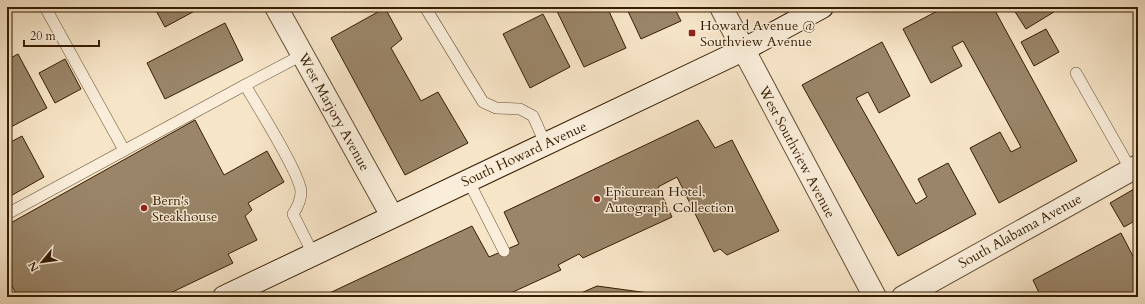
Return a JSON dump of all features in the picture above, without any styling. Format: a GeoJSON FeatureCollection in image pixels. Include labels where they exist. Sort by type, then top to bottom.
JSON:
{"type":"FeatureCollection","features":[{"type":"Feature","properties":{"kind":"street","name":"West Marjory Avenue"},"geometry":{"type":"LineString","coordinates":[[276,7],[392,216]]}},
{"type":"Feature","properties":{"kind":"street","name":"West Southview Avenue"},"geometry":{"type":"LineString","coordinates":[[721,7],[875,297]]}},
{"type":"Feature","properties":{"kind":"street","name":"South Howard Avenue"},"geometry":{"type":"LineString","coordinates":[[233,295],[392,216],[743,50],[822,7]]}},
{"type":"Feature","properties":{"kind":"street","name":"South Alabama Avenue"},"geometry":{"type":"LineString","coordinates":[[903,297],[1134,168]]}},
{"type":"Feature","properties":{"kind":"lane"},"geometry":{"type":"LineString","coordinates":[[45,7],[124,150]]}},
{"type":"Feature","properties":{"kind":"lane"},"geometry":{"type":"LineString","coordinates":[[425,7],[483,102],[496,108],[520,109],[533,116],[545,143]]}},
{"type":"Feature","properties":{"kind":"lane"},"geometry":{"type":"LineString","coordinates":[[7,214],[302,55]]}},
{"type":"Feature","properties":{"kind":"lane"},"geometry":{"type":"LineString","coordinates":[[1076,73],[1134,168]]}},
{"type":"Feature","properties":{"kind":"lane"},"geometry":{"type":"LineString","coordinates":[[246,85],[295,172],[301,191],[298,207],[293,214],[313,254]]}},
{"type":"Feature","properties":{"kind":"lane"},"geometry":{"type":"LineString","coordinates":[[468,180],[504,250]]}},
{"type":"Feature","properties":{"kind":"building"},"geometry":{"type":"Polygon","coordinates":[[[154,7],[202,7],[165,27],[154,7]]]}},
{"type":"Feature","properties":{"kind":"building"},"geometry":{"type":"Polygon","coordinates":[[[348,7],[360,7],[351,12],[348,7]]]}},
{"type":"Feature","properties":{"kind":"building"},"geometry":{"type":"Polygon","coordinates":[[[555,7],[607,7],[626,48],[584,67],[555,7]]]}},
{"type":"Feature","properties":{"kind":"building"},"geometry":{"type":"Polygon","coordinates":[[[626,7],[674,7],[681,21],[641,39],[626,7]]]}},
{"type":"Feature","properties":{"kind":"building"},"geometry":{"type":"Polygon","coordinates":[[[945,7],[993,7],[1077,161],[999,203],[970,148],[1000,132],[1011,152],[1021,147],[963,41],[952,47],[962,66],[931,83],[903,29],[945,7]]]}},
{"type":"Feature","properties":{"kind":"building"},"geometry":{"type":"Polygon","coordinates":[[[1012,7],[1062,7],[1026,29],[1012,7]]]}},
{"type":"Feature","properties":{"kind":"building"},"geometry":{"type":"Polygon","coordinates":[[[1072,7],[1084,7],[1075,12],[1072,7]]]}},
{"type":"Feature","properties":{"kind":"building"},"geometry":{"type":"Polygon","coordinates":[[[385,8],[402,39],[391,48],[421,101],[438,92],[468,143],[405,175],[331,38],[385,8]]]}},
{"type":"Feature","properties":{"kind":"building"},"geometry":{"type":"Polygon","coordinates":[[[543,14],[570,67],[530,88],[503,34],[543,14]]]}},
{"type":"Feature","properties":{"kind":"building"},"geometry":{"type":"Polygon","coordinates":[[[225,23],[243,60],[165,99],[147,63],[225,23]]]}},
{"type":"Feature","properties":{"kind":"building"},"geometry":{"type":"Polygon","coordinates":[[[1046,29],[1059,52],[1034,66],[1021,42],[1046,29]]]}},
{"type":"Feature","properties":{"kind":"building"},"geometry":{"type":"Polygon","coordinates":[[[882,42],[910,96],[879,113],[868,92],[856,98],[916,204],[927,197],[918,179],[948,163],[976,214],[898,256],[802,85],[882,42]]]}},
{"type":"Feature","properties":{"kind":"building"},"geometry":{"type":"Polygon","coordinates":[[[18,54],[47,108],[7,129],[7,60],[18,54]]]}},
{"type":"Feature","properties":{"kind":"building"},"geometry":{"type":"Polygon","coordinates":[[[65,59],[81,89],[55,103],[39,73],[65,59]]]}},
{"type":"Feature","properties":{"kind":"building","name":"Bern's Steakhouse"},"geometry":{"type":"Polygon","coordinates":[[[195,120],[224,175],[267,151],[284,182],[248,203],[252,210],[245,216],[257,240],[228,254],[233,263],[162,297],[145,297],[143,292],[132,297],[18,297],[7,277],[7,225],[195,120]]]}},
{"type":"Feature","properties":{"kind":"building","name":"Epicurean Hotel, Autograph Collection"},"geometry":{"type":"Polygon","coordinates":[[[698,120],[715,148],[732,140],[779,231],[727,255],[720,249],[714,252],[677,177],[658,187],[672,217],[583,258],[579,254],[558,265],[561,270],[502,297],[321,297],[472,226],[489,257],[519,244],[504,212],[698,120]]]}},
{"type":"Feature","properties":{"kind":"building"},"geometry":{"type":"Polygon","coordinates":[[[22,136],[44,177],[7,198],[7,144],[22,136]]]}},
{"type":"Feature","properties":{"kind":"building"},"geometry":{"type":"Polygon","coordinates":[[[1134,189],[1138,196],[1138,219],[1124,227],[1110,203],[1134,189]]]}},
{"type":"Feature","properties":{"kind":"building"},"geometry":{"type":"Polygon","coordinates":[[[1121,233],[1138,266],[1138,297],[1041,297],[1033,280],[1121,233]]]}},
{"type":"Feature","properties":{"kind":"building"},"geometry":{"type":"Polygon","coordinates":[[[597,286],[678,297],[572,297],[597,286]]]}},
{"type":"Feature","properties":{"kind":"place","name":"Howard Avenue @ Southview Avenue"},"geometry":{"type":"Point","coordinates":[692,33]}},
{"type":"Feature","properties":{"kind":"place","name":"Epicurean Hotel, Autograph Collection"},"geometry":{"type":"Point","coordinates":[597,199]}},
{"type":"Feature","properties":{"kind":"place","name":"Bern's Steakhouse"},"geometry":{"type":"Point","coordinates":[144,208]}}]}
